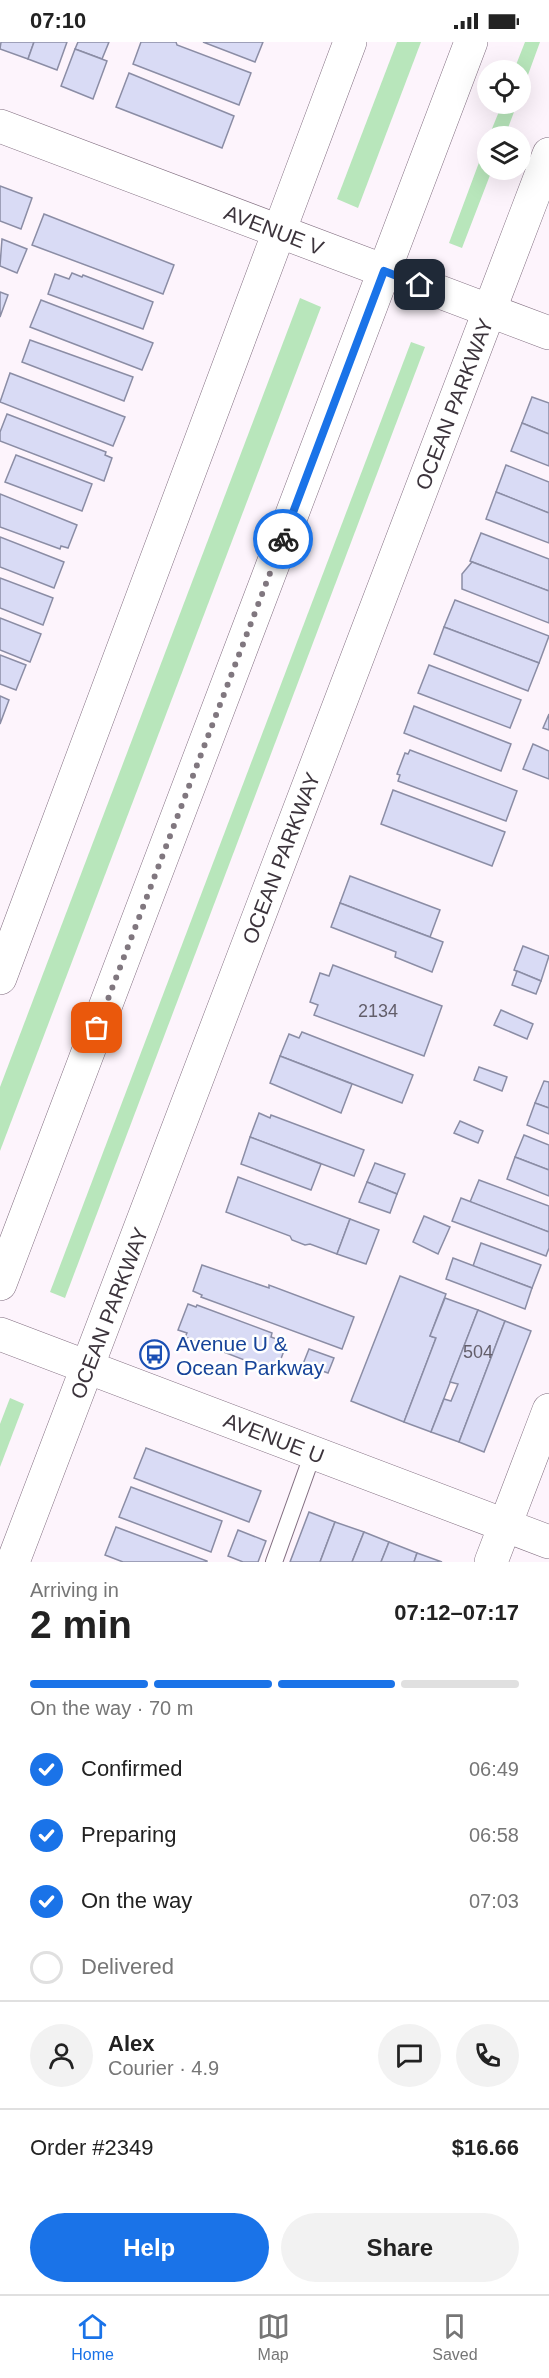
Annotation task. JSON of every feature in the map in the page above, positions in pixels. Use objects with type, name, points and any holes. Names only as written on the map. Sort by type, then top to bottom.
[{"type":"street","points":[[0,978],[350,42]]},
{"type":"street","points":[[0,1284],[471,42]]},
{"type":"street","name":"AVENUE V","points":[[0,126],[549,333]]},
{"type":"street","name":"OCEAN PARKWAY","points":[[13,1562],[549,154]]},
{"type":"street","name":"AVENUE U","points":[[0,1334],[549,1542]]},
{"type":"street","points":[[491,1562],[549,1410]]},
{"type":"lane","points":[[274,1562],[314,1453]]},
{"type":"green space","points":[[397,42],[421,42],[358,208],[337,199]]},
{"type":"green space","points":[[525,42],[540,42],[531,67],[531,60],[518,60]]},
{"type":"green space","points":[[498,114],[513,114],[509,126],[493,126]]},
{"type":"green space","points":[[477,168],[477,180],[488,180],[462,248],[449,243]]},
{"type":"green space","points":[[300,298],[321,307],[0,1151],[0,1087]]},
{"type":"green space","points":[[411,342],[425,347],[65,1298],[50,1292]]},
{"type":"green space","points":[[10,1398],[24,1404],[0,1467],[0,1424]]},
{"type":"building","points":[[1,42],[34,42],[28,59],[0,49]]},
{"type":"building","points":[[34,42],[67,42],[57,70],[28,59]]},
{"type":"building","points":[[78,42],[109,42],[102,59],[75,49]]},
{"type":"building","points":[[141,42],[176,42],[177,45],[251,73],[239,105],[133,64]]},
{"type":"building","points":[[203,42],[263,42],[255,62]]},
{"type":"building","points":[[75,49],[107,61],[93,99],[61,86]]},
{"type":"building","points":[[129,73],[234,116],[222,148],[116,107]]},
{"type":"building","points":[[0,186],[32,198],[21,229],[0,221]]},
{"type":"building","points":[[44,214],[174,265],[163,294],[32,245]]},
{"type":"building","points":[[2,239],[27,249],[17,273],[0,266]]},
{"type":"building","points":[[72,273],[82,277],[83,275],[153,302],[143,329],[48,294],[55,274],[69,279]]},
{"type":"building","points":[[0,292],[8,295],[0,317]]},
{"type":"building","points":[[41,300],[153,343],[142,370],[30,327]]},
{"type":"building","points":[[30,340],[133,377],[124,401],[22,362]]},
{"type":"building","points":[[10,373],[125,417],[113,446],[0,402]]},
{"type":"building","points":[[532,397],[549,403],[549,434],[522,423]]},
{"type":"building","points":[[7,414],[106,452],[105,455],[112,458],[104,481],[0,441],[0,432]]},
{"type":"building","points":[[522,423],[549,434],[549,466],[511,451]]},
{"type":"building","points":[[16,455],[92,484],[82,511],[5,482]]},
{"type":"building","points":[[506,465],[549,482],[549,513],[496,492]]},
{"type":"building","points":[[496,492],[549,513],[549,543],[486,519]]},
{"type":"building","points":[[0,494],[77,525],[68,548],[61,546],[60,549],[0,527]]},
{"type":"building","points":[[481,533],[549,559],[549,591],[470,561]]},
{"type":"building","points":[[0,537],[64,562],[54,588],[0,567]]},
{"type":"building","points":[[472,562],[549,591],[549,623],[462,589],[462,574]]},
{"type":"building","points":[[0,578],[53,598],[43,625],[0,608]]},
{"type":"building","points":[[455,600],[549,636],[539,663],[444,627]]},
{"type":"building","points":[[0,618],[41,634],[30,662],[0,650]]},
{"type":"building","points":[[444,627],[539,663],[528,691],[434,654]]},
{"type":"building","points":[[0,655],[26,665],[16,690],[0,684]]},
{"type":"building","points":[[429,665],[521,700],[510,728],[418,693]]},
{"type":"building","points":[[0,696],[9,700],[0,724]]},
{"type":"building","points":[[414,706],[511,744],[501,771],[404,733]]},
{"type":"building","points":[[549,714],[549,730],[543,728]]},
{"type":"building","points":[[533,744],[549,751],[549,779],[523,769]]},
{"type":"building","points":[[410,750],[517,791],[506,821],[398,781],[400,775],[397,774],[405,753],[408,754]]},
{"type":"building","points":[[393,790],[505,832],[492,866],[381,824]]},
{"type":"building","points":[[350,876],[440,910],[430,937],[340,903]]},
{"type":"building","points":[[340,903],[443,942],[432,972],[395,957],[396,952],[331,927]]},
{"type":"building","points":[[523,946],[549,956],[541,981],[514,970]]},
{"type":"building","points":[[333,965],[442,1006],[424,1056],[314,1015],[318,1005],[310,1002],[320,973],[329,976]]},
{"type":"building","points":[[517,971],[541,981],[536,994],[512,985]]},
{"type":"building","points":[[501,1010],[533,1024],[527,1039],[494,1025]]},
{"type":"building","points":[[302,1032],[413,1075],[402,1103],[280,1056],[289,1034],[299,1038]]},
{"type":"building","points":[[280,1056],[352,1084],[341,1113],[270,1083]]},
{"type":"building","points":[[479,1067],[507,1077],[502,1091],[474,1080]]},
{"type":"building","points":[[544,1081],[549,1082],[549,1108],[535,1103]]},
{"type":"building","points":[[535,1103],[549,1108],[549,1134],[527,1125]]},
{"type":"building","points":[[259,1113],[270,1118],[271,1115],[364,1150],[354,1176],[250,1137]]},
{"type":"building","points":[[460,1121],[483,1131],[478,1143],[454,1133]]},
{"type":"building","points":[[524,1135],[549,1145],[549,1170],[515,1157]]},
{"type":"building","points":[[250,1137],[321,1164],[311,1190],[241,1164]]},
{"type":"building","points":[[515,1157],[549,1170],[549,1196],[507,1179]]},
{"type":"building","points":[[375,1163],[405,1174],[397,1194],[367,1182]]},
{"type":"building","points":[[238,1177],[350,1219],[337,1254],[310,1244],[305,1245],[292,1240],[290,1236],[226,1212]]},
{"type":"building","points":[[479,1180],[549,1206],[549,1232],[470,1202]]},
{"type":"building","points":[[367,1182],[397,1194],[390,1213],[359,1202]]},
{"type":"building","points":[[461,1198],[549,1232],[549,1248],[546,1256],[452,1221]]},
{"type":"building","points":[[424,1216],[450,1227],[438,1254],[413,1242]]},
{"type":"building","points":[[350,1219],[379,1230],[366,1264],[337,1254]]},
{"type":"building","points":[[481,1243],[541,1265],[532,1288],[473,1266]]},
{"type":"building","points":[[453,1258],[532,1288],[525,1309],[446,1279]]},
{"type":"building","points":[[202,1265],[269,1288],[269,1285],[354,1317],[342,1349],[201,1297],[202,1295],[193,1291]]},
{"type":"building","points":[[400,1276],[446,1294],[430,1336],[436,1338],[404,1422],[351,1401]]},
{"type":"building","points":[[445,1298],[478,1310],[431,1432],[404,1422],[436,1338],[430,1336]]},
{"type":"building","points":[[188,1304],[196,1307],[197,1305],[272,1333],[271,1337],[287,1343],[277,1369],[261,1363],[260,1366],[185,1337],[187,1333],[178,1330]]},
{"type":"building","points":[[478,1310],[505,1321],[459,1442],[431,1432],[444,1399],[451,1401],[458,1384],[450,1382]]},
{"type":"building","points":[[505,1321],[531,1331],[484,1452],[459,1442]]},
{"type":"building","points":[[309,1349],[334,1358],[328,1373],[303,1364]]},
{"type":"building","points":[[146,1448],[261,1491],[249,1522],[134,1478]]},
{"type":"building","points":[[131,1487],[222,1521],[211,1552],[119,1517]]},
{"type":"building","points":[[309,1512],[335,1522],[320,1562],[290,1562]]},
{"type":"building","points":[[335,1522],[364,1532],[352,1562],[320,1562]]},
{"type":"building","points":[[116,1527],[207,1562],[123,1562],[105,1555]]},
{"type":"building","points":[[238,1530],[266,1541],[258,1562],[243,1562],[228,1556]]},
{"type":"building","points":[[364,1532],[389,1542],[381,1562],[352,1562]]},
{"type":"building","points":[[389,1542],[417,1553],[414,1562],[381,1562]]},
{"type":"building","points":[[417,1553],[442,1562],[414,1562]]},
{"type":"way so far","points":[[97,1028],[283,539]]},
{"type":"place","name":"Avenue U & Ocean Parkway","points":[[155,1355]]},
{"type":"route","points":[[283,539],[384,271],[420,285]]}]
